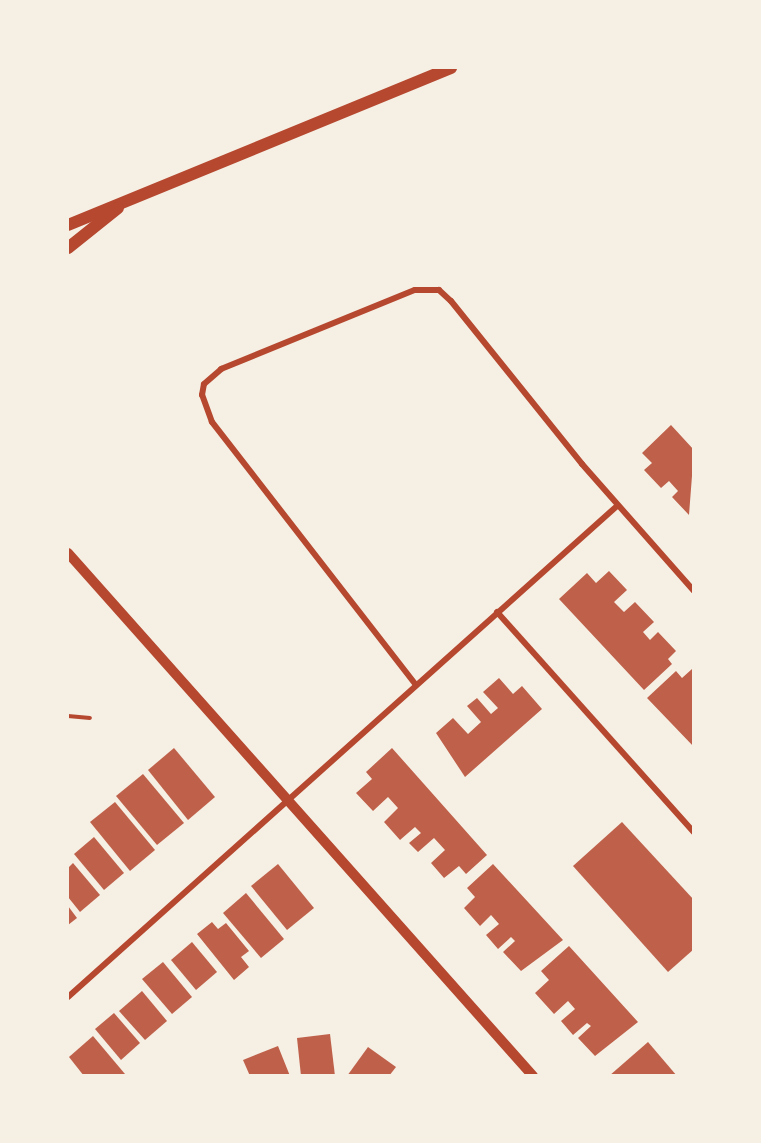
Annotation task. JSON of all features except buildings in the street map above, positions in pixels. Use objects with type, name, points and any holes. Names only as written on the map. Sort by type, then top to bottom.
[{"type":"main road","points":[[68,225],[133,196],[451,68]]},
{"type":"main road","points":[[68,248],[133,196]]},
{"type":"street","points":[[416,685],[212,422],[202,395],[210,376],[415,290],[439,290],[617,506],[693,591]]},
{"type":"street","points":[[68,997],[617,506]]},
{"type":"street","points":[[68,553],[533,1076]]},
{"type":"street","points":[[497,612],[693,832]]},
{"type":"path","points":[[68,716],[90,718]]}]
